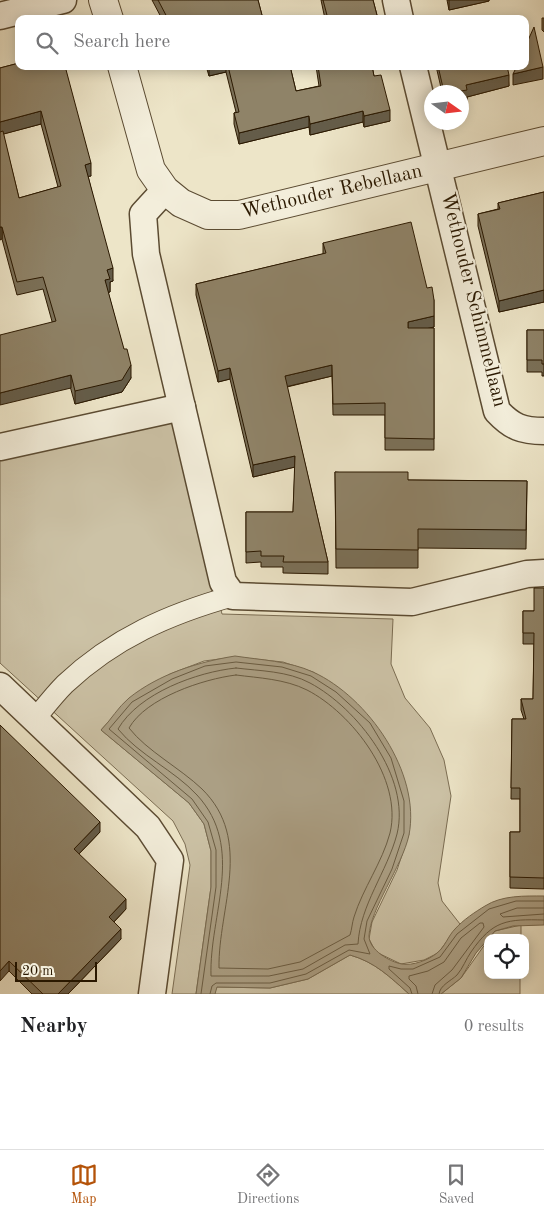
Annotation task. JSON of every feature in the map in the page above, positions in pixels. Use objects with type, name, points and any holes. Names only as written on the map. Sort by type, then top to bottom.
[{"type":"street","points":[[0,16],[63,0]]},
{"type":"street","points":[[103,0],[108,15]]},
{"type":"street","points":[[396,0],[399,15]]},
{"type":"street","name":"Wethouder Rebellaan","points":[[123,70],[151,170],[165,190],[181,204],[208,214],[239,215],[440,168],[544,141]]},
{"type":"street","name":"Wethouder Schimmellaan","points":[[414,70],[440,168],[497,411],[511,425],[533,431],[544,431]]},
{"type":"street","points":[[165,190],[143,214],[146,254],[223,582],[234,596]]},
{"type":"street","points":[[0,447],[182,407]]},
{"type":"street","points":[[34,720],[63,686],[96,657],[123,638],[173,616],[234,596],[412,602],[527,574],[544,573]]},
{"type":"street","points":[[0,686],[148,827],[170,860],[152,994]]},
{"type":"shaded area","points":[[172,417],[222,614],[393,619],[391,664],[405,698],[430,728],[444,760],[451,796],[438,883],[442,901],[460,924],[438,953],[424,960],[401,964],[376,952],[369,939],[372,922],[397,870],[409,834],[339,688],[313,672],[283,662],[235,657],[204,661],[170,674],[129,699],[101,730],[189,803],[204,824],[211,851],[211,887],[196,994],[172,994],[190,865],[185,844],[173,821],[0,663],[0,458]]},
{"type":"shaded area","points":[[521,925],[521,934],[492,934],[495,931]]},
{"type":"shaded area","points":[[484,946],[484,979],[520,979],[520,994],[441,994],[461,978]]},
{"type":"shaded area","points":[[350,955],[375,966],[409,994],[215,994],[216,987],[270,988],[308,979]]},
{"type":"water","points":[[235,656],[275,661],[304,668],[333,684],[353,699],[371,718],[386,740],[398,763],[407,787],[411,811],[409,835],[405,847],[375,913],[369,936],[372,946],[386,958],[402,964],[411,964],[434,956],[440,951],[453,932],[469,916],[492,902],[506,898],[544,896],[544,925],[513,926],[495,931],[492,934],[484,934],[484,944],[461,978],[441,994],[409,994],[375,966],[350,955],[308,979],[270,988],[217,987],[215,994],[196,994],[211,887],[211,851],[204,824],[189,803],[101,730],[129,698],[153,682],[179,670]]},
{"type":"building","points":[[158,0],[258,0],[262,15],[166,15]]},
{"type":"building","points":[[323,0],[373,0],[377,15],[327,15]]},
{"type":"building","points":[[534,27],[543,67],[513,74],[515,70],[529,70],[529,38]]},
{"type":"building","points":[[15,64],[15,70],[66,70],[91,163],[85,165],[113,268],[107,270],[110,279],[105,280],[124,349],[127,349],[131,365],[122,380],[75,391],[71,375],[0,393],[0,335],[56,321],[43,277],[17,282],[2,227],[0,227],[0,132],[3,131],[19,198],[61,186],[41,111],[0,122],[0,68]]},
{"type":"building","points":[[229,70],[291,70],[296,91],[321,86],[319,70],[373,70],[374,76],[381,75],[390,110],[364,116],[363,111],[310,124],[309,116],[239,133],[234,113],[239,112]]},
{"type":"building","points":[[439,70],[508,70],[509,75],[466,85],[442,85]]},
{"type":"building","points":[[544,192],[544,290],[499,301],[478,214],[500,209],[498,203]]},
{"type":"building","points":[[411,222],[427,288],[432,287],[434,300],[434,316],[408,322],[408,328],[434,328],[434,439],[385,438],[385,403],[333,404],[332,365],[285,376],[328,562],[283,562],[284,556],[261,556],[261,551],[246,552],[246,512],[293,512],[295,456],[253,465],[230,368],[218,371],[196,284],[326,253],[323,243]]},
{"type":"building","points":[[527,330],[544,330],[544,364],[542,364],[542,360],[527,360]]},
{"type":"building","points":[[335,472],[408,472],[408,480],[527,481],[526,530],[418,529],[418,550],[336,549]]},
{"type":"building","points":[[534,588],[544,588],[544,878],[510,877],[510,832],[520,832],[520,788],[511,788],[512,719],[526,719],[521,699],[533,699],[534,633],[523,633],[523,611],[534,611]]},
{"type":"building","points":[[0,725],[100,822],[74,849],[126,899],[109,917],[121,929],[58,994],[43,994],[9,961],[0,971]]}]
